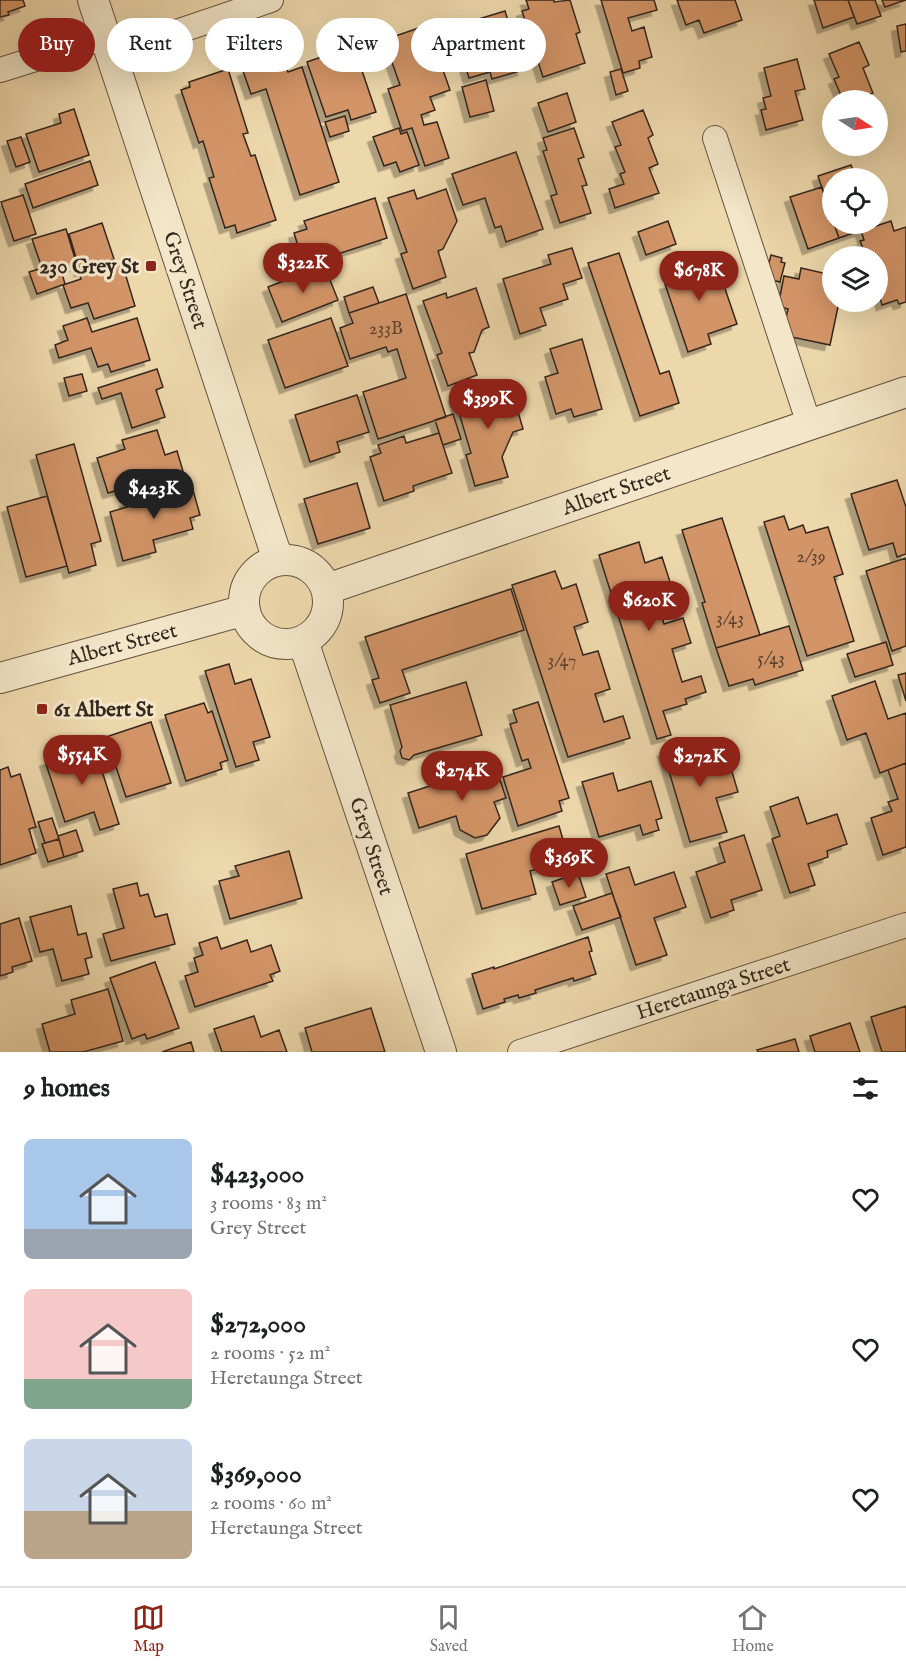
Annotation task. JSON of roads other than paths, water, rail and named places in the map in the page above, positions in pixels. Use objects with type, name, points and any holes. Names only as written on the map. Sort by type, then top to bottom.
[{"type":"street","name":"Grey Street","points":[[93,0],[107,43]]},
{"type":"street","points":[[193,22],[271,0]]},
{"type":"street","points":[[0,70],[107,46]]},
{"type":"street","name":"Grey Street","points":[[117,72],[274,548],[280,560]]},
{"type":"street","points":[[715,138],[809,424]]},
{"type":"street","name":"Albert Street","points":[[327,589],[906,393]]},
{"type":"street","points":[[290,559],[307,565],[321,578],[327,589],[328,607],[321,628],[303,641],[281,645],[270,642],[252,628],[246,618],[244,593],[249,581],[257,571],[280,560],[290,559]]},
{"type":"street","name":"Albert Street","points":[[0,678],[245,610]]},
{"type":"street","name":"Grey Street","points":[[303,641],[441,1052]]},
{"type":"street","name":"Heretaunga Street","points":[[520,1052],[906,925]]},
{"type":"place","name":"230 Grey St","points":[[151,266]]},
{"type":"place","name":"61 Albert St","points":[[42,709]]}]
